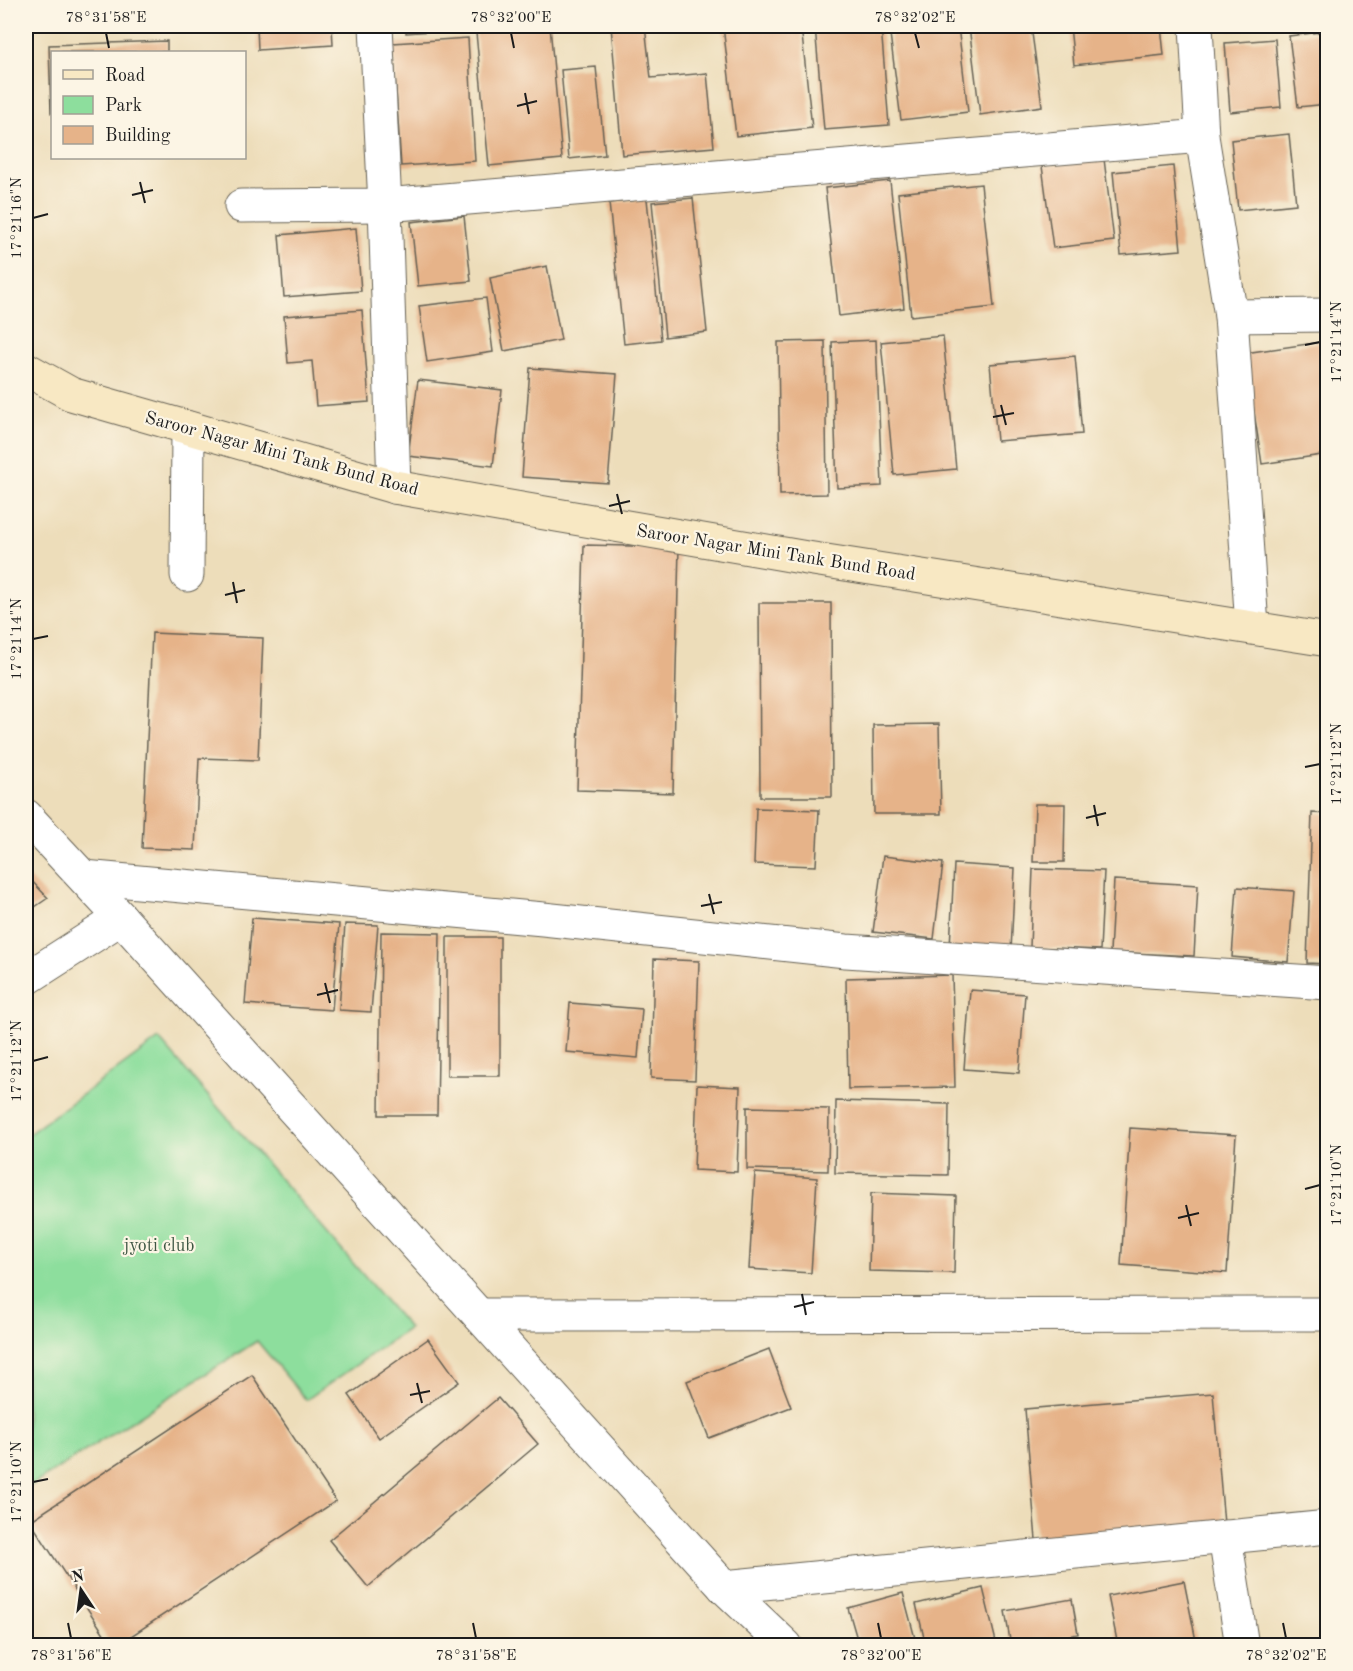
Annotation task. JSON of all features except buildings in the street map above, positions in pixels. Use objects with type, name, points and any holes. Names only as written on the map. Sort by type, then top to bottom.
[{"type":"main road","name":"Saroor Nagar Mini Tank Bund Road","points":[[26,369],[71,394],[394,487],[807,558],[1328,640]]},
{"type":"street","points":[[376,26],[385,205],[394,487]]},
{"type":"street","points":[[1196,26],[1202,136],[1231,316],[1252,627]]},
{"type":"street","points":[[241,206],[385,205],[1202,136]]},
{"type":"street","points":[[1231,316],[1328,315]]},
{"type":"street","points":[[187,575],[188,428]]},
{"type":"street","points":[[26,816],[84,877],[724,1587],[786,1646]]},
{"type":"street","points":[[84,877],[531,918],[846,951],[1328,983]]},
{"type":"street","points":[[26,979],[121,918]]},
{"type":"street","points":[[479,1315],[1328,1314]]},
{"type":"street","points":[[724,1587],[1328,1527]]},
{"type":"street","points":[[1225,1537],[1242,1646]]},
{"type":"green space","name":"jyoti club","points":[[159,1039],[409,1328],[306,1400],[257,1341],[26,1489],[26,1136]]}]
